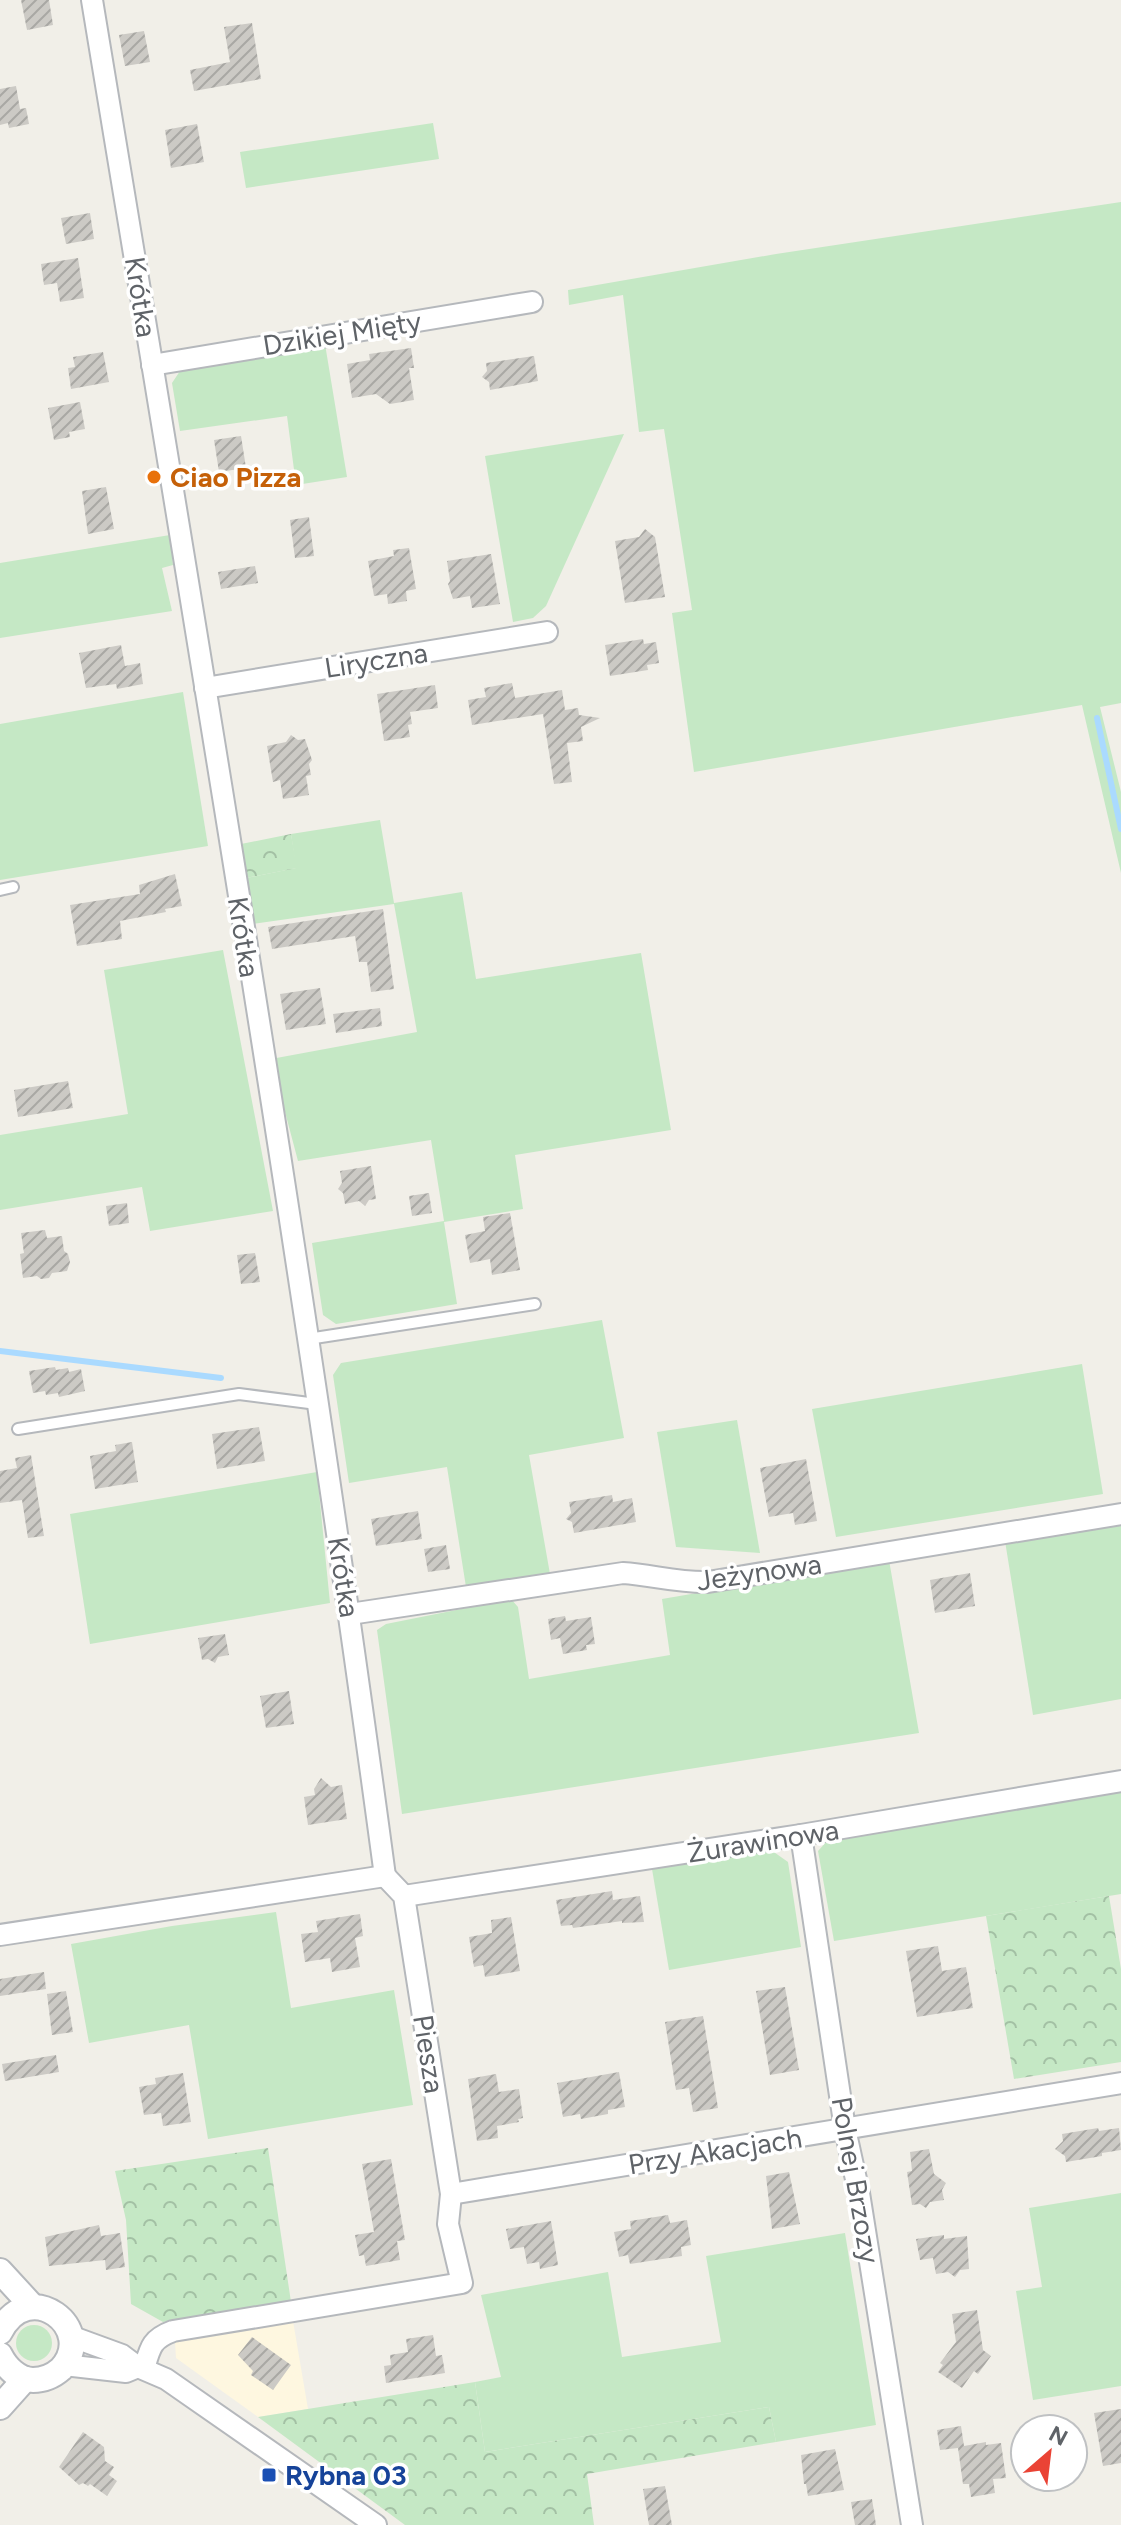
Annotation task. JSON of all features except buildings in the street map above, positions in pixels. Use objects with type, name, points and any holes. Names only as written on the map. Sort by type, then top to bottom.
[{"type":"street","name":"Krótka","points":[[92,0],[205,688],[350,1614],[385,1876]]},
{"type":"street","name":"Dzikiej Mięty","points":[[152,365],[532,302]]},
{"type":"street","name":"Liryczna","points":[[205,688],[547,632]]},
{"type":"street","name":"Jeżynowa","points":[[350,1614],[623,1573],[684,1583],[708,1582],[1121,1514]]},
{"type":"street","name":"Żurawinowa","points":[[404,1896],[801,1835],[1121,1781]]},
{"type":"street","name":"Polnej Brzozy","points":[[801,1835],[845,2129],[859,2193],[912,2525]]},
{"type":"street","points":[[0,1935],[385,1876],[404,1896]]},
{"type":"street","name":"Piesza","points":[[141,2368],[152,2344],[160,2336],[173,2331],[462,2283],[448,2224],[451,2194],[404,1896]]},
{"type":"street","name":"Przy Akacjach","points":[[451,2194],[1121,2083]]},
{"type":"street","points":[[0,2271],[33,2307]]},
{"type":"street","points":[[1,2364],[25,2379],[46,2378],[64,2365],[69,2355],[70,2336],[61,2318],[43,2308],[33,2307],[12,2314],[2,2322]]},
{"type":"street","points":[[70,2336],[122,2355],[185,2391],[376,2525]]},
{"type":"street","points":[[64,2365],[126,2372],[141,2368]]},
{"type":"street","points":[[0,2407],[25,2379]]},
{"type":"lane","points":[[0,890],[13,887]]},
{"type":"lane","points":[[307,1339],[535,1304]]},
{"type":"lane","points":[[18,1429],[239,1394],[317,1404]]},
{"type":"shaded area","points":[[293,2321],[308,2409],[258,2417],[176,2358],[175,2342]]},
{"type":"green space","points":[[433,123],[439,159],[246,188],[240,152]]},
{"type":"green space","points":[[1121,202],[1121,703],[1100,707],[1121,792],[1121,873],[1082,705],[694,772],[672,613],[692,610],[664,429],[639,432],[623,295],[569,305],[568,290],[776,254]]},
{"type":"green space","points":[[325,344],[347,477],[296,485],[287,416],[180,431],[172,383],[182,368]]},
{"type":"green space","points":[[624,434],[546,606],[533,618],[513,622],[485,456]]},
{"type":"green space","points":[[170,535],[173,565],[162,568],[172,611],[0,638],[0,563]]},
{"type":"green space","points":[[183,692],[208,846],[0,880],[0,724]]},
{"type":"green space","points":[[380,820],[394,903],[462,892],[476,979],[641,953],[671,1130],[515,1155],[523,1209],[444,1222],[457,1304],[336,1324],[323,1315],[312,1243],[444,1221],[431,1140],[298,1161],[271,1059],[417,1032],[394,904],[253,924],[241,879],[296,868],[291,834]]},
{"type":"green space","points":[[291,834],[297,868],[241,879],[236,845]]},
{"type":"green space","points":[[223,950],[273,1211],[150,1231],[142,1187],[0,1210],[0,1135],[128,1114],[104,970]]},
{"type":"green space","points":[[602,1320],[624,1438],[529,1455],[550,1574],[466,1587],[447,1467],[349,1483],[333,1375],[341,1363]]},
{"type":"green space","points":[[1082,1364],[1103,1494],[836,1537],[812,1409]]},
{"type":"green space","points":[[737,1420],[760,1553],[676,1547],[657,1432]]},
{"type":"green space","points":[[317,1472],[330,1603],[90,1644],[70,1514]]},
{"type":"green space","points":[[1121,1522],[1121,1699],[1033,1715],[1005,1541]]},
{"type":"green space","points":[[889,1560],[919,1733],[402,1814],[377,1630],[386,1624],[511,1599],[518,1607],[529,1679],[670,1655],[662,1599]]},
{"type":"green space","points":[[1121,1791],[1121,1894],[834,1941],[818,1851],[828,1840]]},
{"type":"green space","points":[[771,1850],[788,1862],[801,1947],[669,1970],[652,1869]]},
{"type":"green space","points":[[1109,1896],[1121,1969],[1121,2062],[1014,2079],[986,1916]]},
{"type":"green space","points":[[276,1912],[291,2008],[394,1990],[413,2105],[208,2139],[189,2025],[89,2043],[71,1944]]},
{"type":"green space","points":[[268,2148],[291,2302],[163,2322],[131,2304],[126,2220],[115,2171]]},
{"type":"green space","points":[[1121,2193],[1121,2386],[1033,2400],[1016,2291],[1042,2287],[1029,2208]]},
{"type":"green space","points":[[845,2233],[876,2425],[776,2442],[769,2407],[485,2452],[475,2382],[501,2377],[481,2295],[608,2272],[622,2357],[721,2342],[706,2256]]},
{"type":"green space","points":[[34,2325],[47,2330],[52,2343],[47,2356],[34,2361],[21,2356],[16,2343],[21,2330]]},
{"type":"green space","points":[[475,2382],[485,2452],[769,2407],[776,2442],[587,2474],[594,2525],[405,2525],[258,2417]]},
{"type":"waterway","points":[[1097,718],[1121,829]]},
{"type":"waterway","points":[[0,1351],[221,1378]]},
{"type":"place","name":"Ciao Pizza","points":[[154,477]]},
{"type":"place","name":"Rybna 03","points":[[269,2475]]}]
